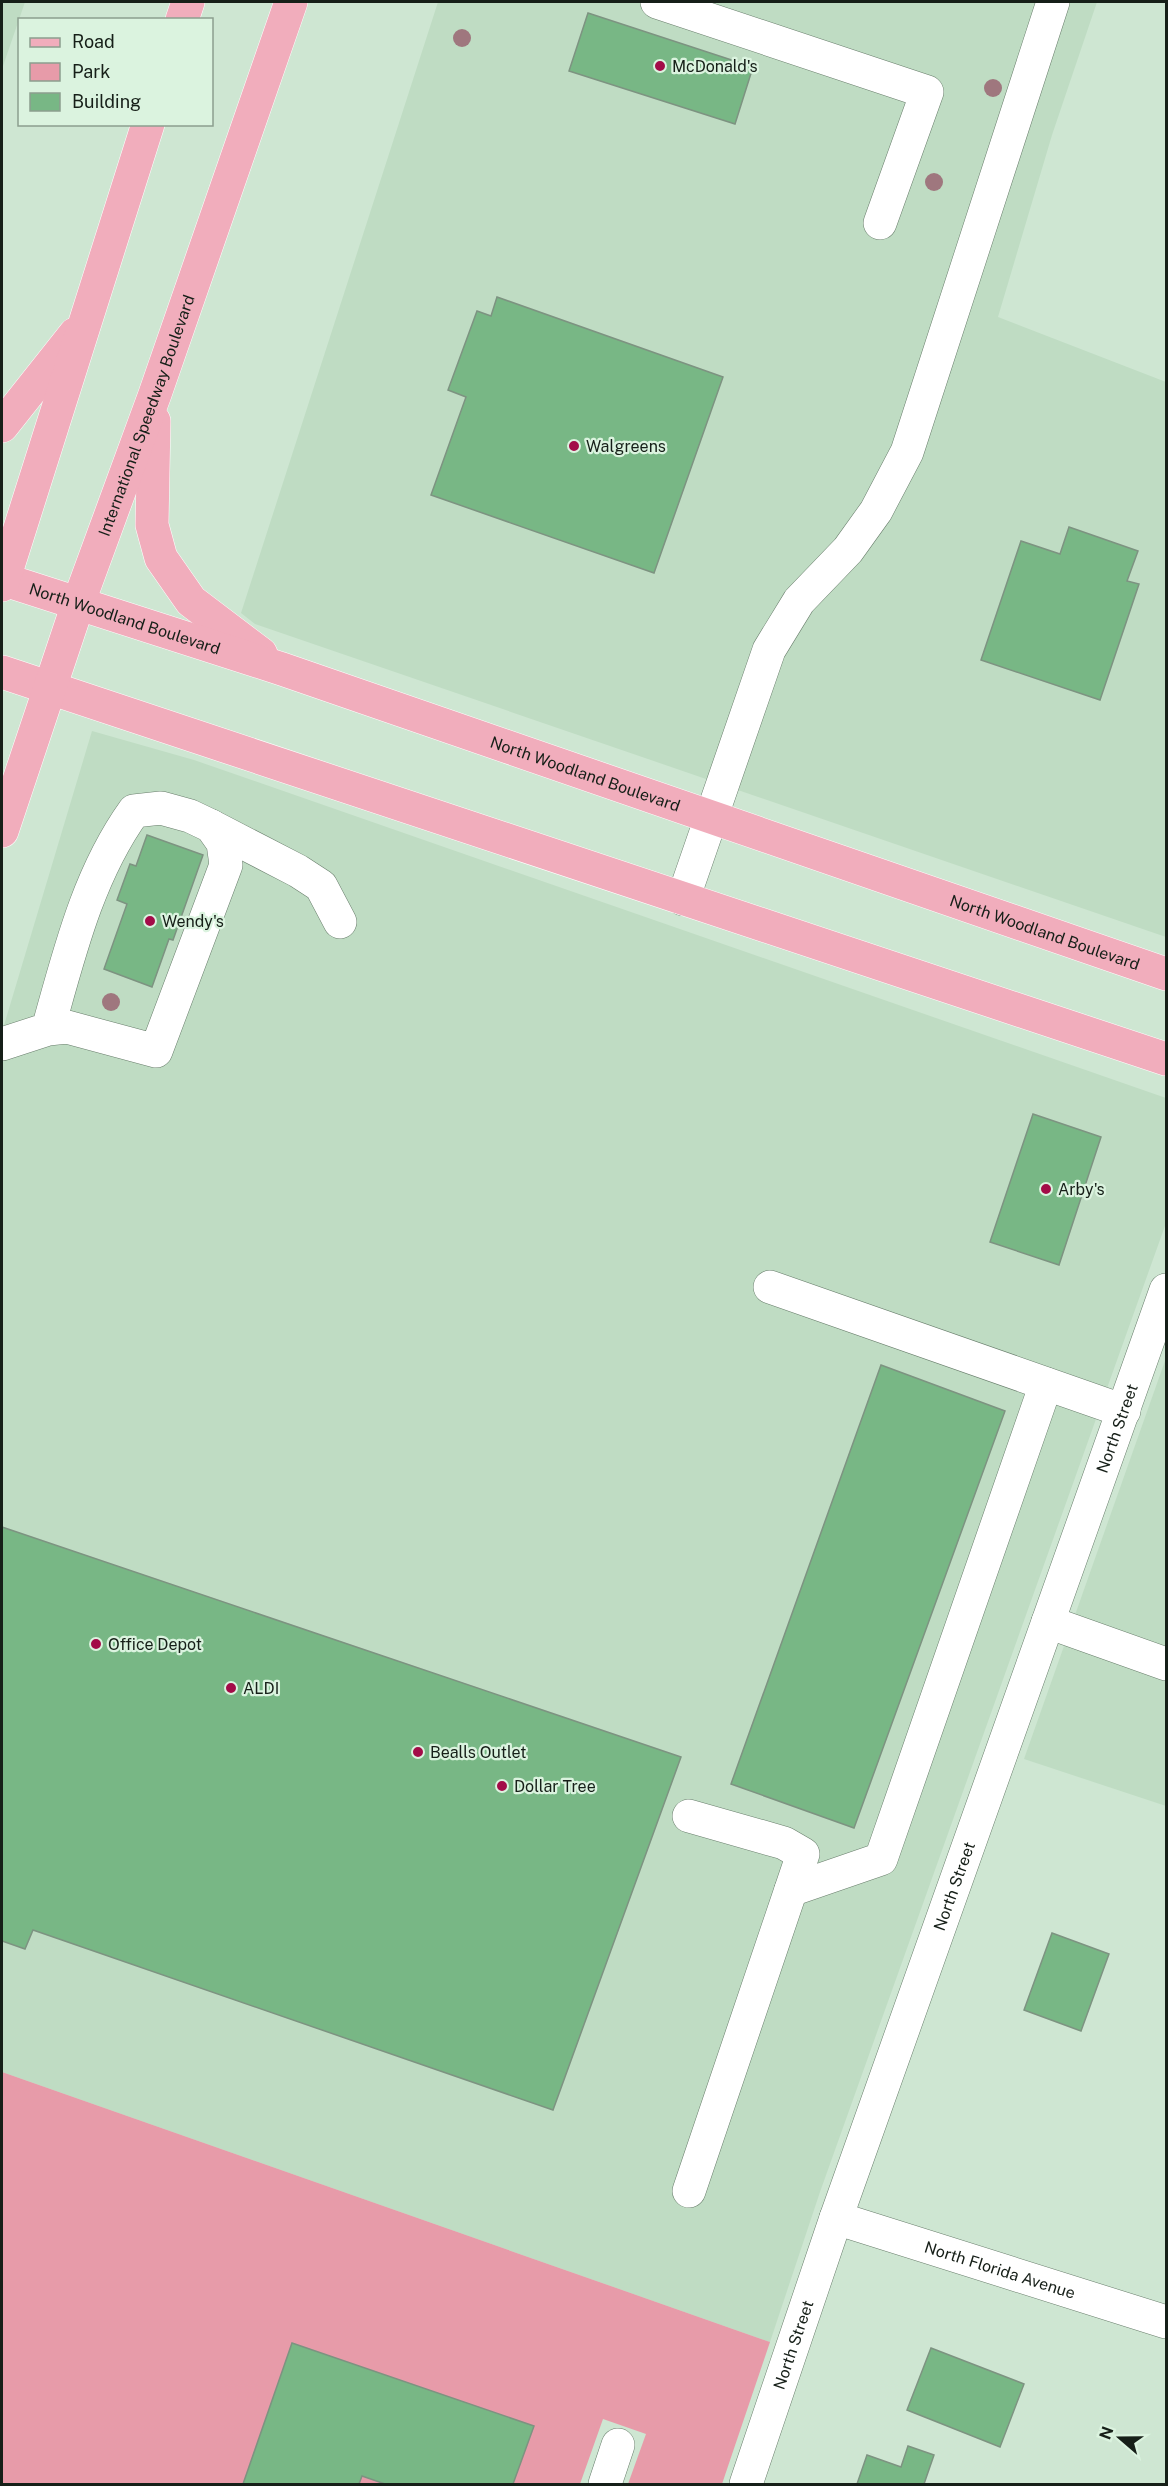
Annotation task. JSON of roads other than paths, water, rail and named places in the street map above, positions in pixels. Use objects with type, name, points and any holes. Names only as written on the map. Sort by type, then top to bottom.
[{"type":"main road","points":[[183,18],[188,2]]},
{"type":"main road","name":"International Speedway Boulevard","points":[[2,831],[78,604],[155,394],[291,2]]},
{"type":"main road","points":[[2,581],[147,126]]},
{"type":"main road","points":[[2,426],[87,318]]},
{"type":"main road","points":[[155,394],[152,525],[161,558],[191,601],[282,669]]},
{"type":"main road","name":"North Woodland Boulevard","points":[[2,581],[282,669],[1167,974]]},
{"type":"main road","points":[[2,672],[1167,1059]]},
{"type":"street","points":[[657,2],[927,92],[880,222]]},
{"type":"street","points":[[683,899],[769,650],[799,601],[848,550],[876,511],[907,452],[1053,2]]},
{"type":"street","points":[[48,1029],[70,950],[106,856],[134,811],[161,808],[190,816],[298,871],[321,886],[340,922]]},
{"type":"street","points":[[2,1044],[48,1029],[67,1027],[156,1051],[226,865],[222,843],[211,826]]},
{"type":"street","points":[[770,1287],[1124,1411]]},
{"type":"street","name":"North Street","points":[[746,2484],[836,2218],[1167,1290]]},
{"type":"street","points":[[791,1890],[881,1859],[1046,1384]]},
{"type":"street","points":[[1048,1622],[1167,1664]]},
{"type":"street","points":[[689,1816],[784,1843],[803,1854],[689,2191]]},
{"type":"street","name":"North Florida Avenue","points":[[836,2218],[1167,2322]]},
{"type":"street","points":[[605,2484],[618,2445]]},
{"type":"place","name":"McDonald's","points":[[660,66]]},
{"type":"place","name":"Walgreens","points":[[574,446]]},
{"type":"place","name":"Wendy's","points":[[150,921]]},
{"type":"place","name":"Arby's","points":[[1046,1189]]},
{"type":"place","name":"Office Depot","points":[[96,1644]]},
{"type":"place","name":"ALDI","points":[[231,1688]]},
{"type":"place","name":"Bealls Outlet","points":[[418,1752]]},
{"type":"place","name":"Dollar Tree","points":[[502,1786]]}]
